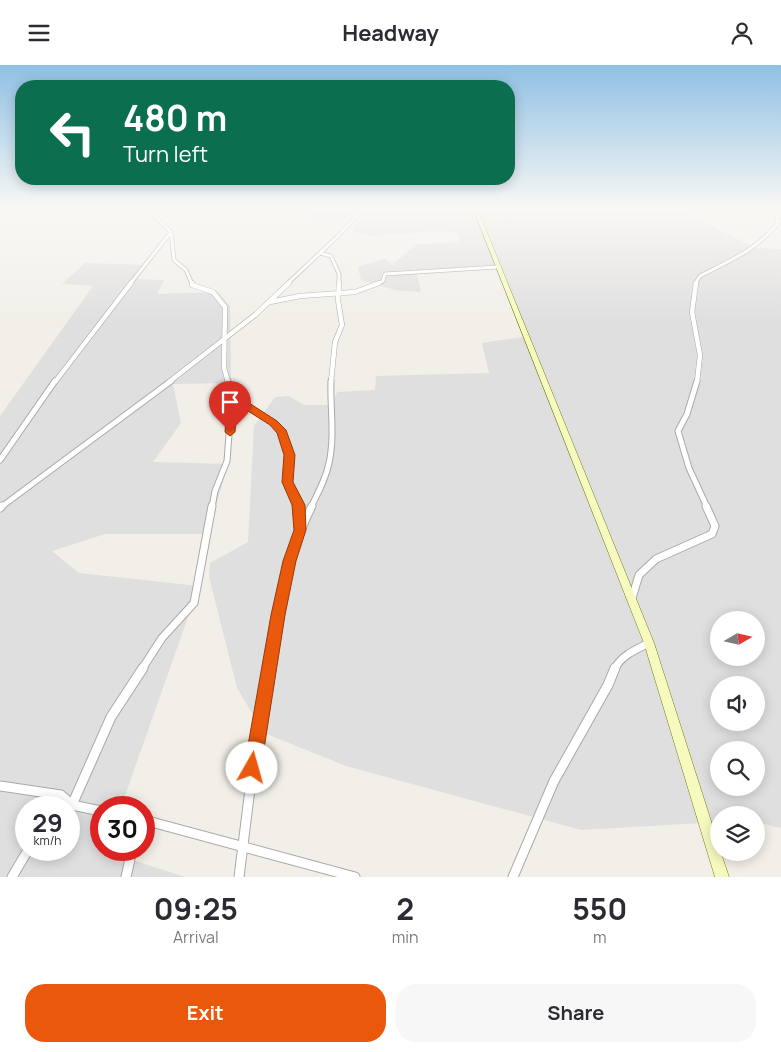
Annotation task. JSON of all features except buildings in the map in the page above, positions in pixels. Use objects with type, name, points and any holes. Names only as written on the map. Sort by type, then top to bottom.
[{"type":"street","points":[[0,460],[30,414],[96,324],[160,246]]},
{"type":"street","points":[[76,796],[111,717],[162,638],[194,603],[215,491],[226,461],[232,395],[224,368],[225,307],[213,292],[192,285],[190,274],[182,265],[174,260],[172,246]]},
{"type":"street","points":[[0,508],[147,400],[268,302],[327,246]]},
{"type":"street","points":[[490,246],[648,643],[722,877]]},
{"type":"street","points":[[630,601],[639,575],[656,559],[712,534],[715,526],[686,460],[678,431],[687,414],[696,384],[700,355],[692,311],[696,284],[700,275],[756,246]]},
{"type":"street","points":[[239,877],[255,749],[273,644],[290,561],[300,530],[321,488],[329,463],[332,427],[330,414],[331,382],[335,341],[342,325],[338,300],[339,274],[331,256],[320,253]]},
{"type":"street","points":[[268,302],[304,296],[338,294],[377,285],[383,281],[385,274],[498,267]]},
{"type":"street","points":[[232,395],[241,403],[274,423],[282,432],[289,455],[287,482],[298,505],[300,530]]},
{"type":"street","points":[[513,877],[554,781],[608,685],[616,664],[634,650],[648,643]]},
{"type":"street","points":[[0,786],[62,795]]},
{"type":"street","points":[[155,823],[355,877]]},
{"type":"street","points":[[12,877],[21,861]]},
{"type":"street","points":[[126,877],[130,861]]},
{"type":"shaded area","points":[[415,246],[751,246],[755,248],[781,249],[781,828],[765,824],[765,806],[710,806],[710,823],[581,830],[346,766],[264,733],[237,688],[209,577],[210,563],[248,542],[254,426],[275,397],[289,396],[304,405],[332,405],[337,392],[375,390],[376,376],[489,373],[482,343],[529,336],[500,267],[416,270],[421,292],[395,290],[361,280],[358,268],[360,266],[385,259],[392,265]]},
{"type":"shaded area","points":[[85,263],[146,265],[137,279],[164,280],[157,294],[218,292],[230,306],[231,383],[173,384],[181,423],[153,462],[228,464],[208,534],[105,534],[52,551],[79,573],[199,586],[125,796],[90,796],[90,861],[135,861],[185,877],[0,877],[0,416],[93,286],[62,284]]},
{"type":"route","points":[[230,432],[232,395],[241,403],[274,423],[282,432],[289,455],[287,482],[298,505],[300,530],[290,561],[278,615],[252,768]]}]
